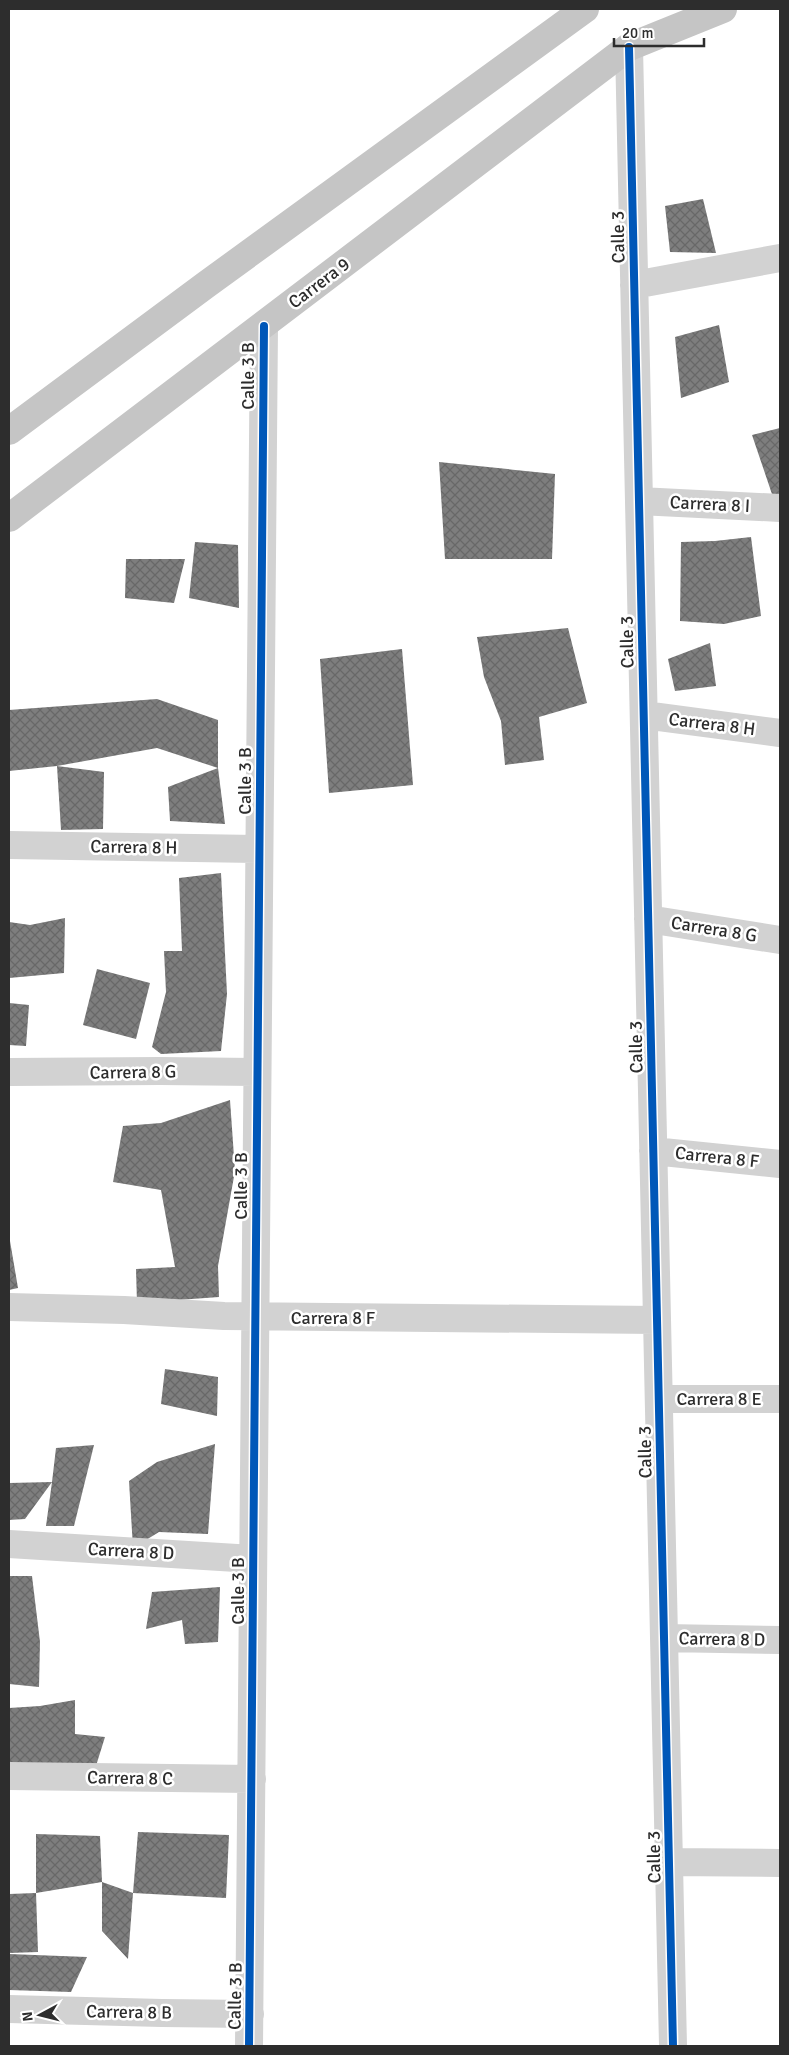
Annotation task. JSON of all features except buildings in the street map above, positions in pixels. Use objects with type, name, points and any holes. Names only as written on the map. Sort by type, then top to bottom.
[{"type":"main road","points":[[9,431],[215,278],[585,9]]},
{"type":"main road","name":"Carrera 9","points":[[9,518],[629,47],[723,9]]},
{"type":"street","name":"Calle 3","points":[[629,47],[673,2046]]},
{"type":"street","points":[[634,285],[780,258]]},
{"type":"street","name":"Calle 3 B","points":[[249,2046],[264,326]]},
{"type":"street","name":"Carrera 8 I","points":[[639,501],[780,508]]},
{"type":"street","name":"Carrera 8 H","points":[[644,715],[780,733]]},
{"type":"street","name":"Carrera 8 H","points":[[9,845],[259,849]]},
{"type":"street","name":"Carrera 8 G","points":[[648,919],[780,940]]},
{"type":"street","name":"Carrera 8 G","points":[[9,1072],[257,1072]]},
{"type":"street","name":"Carrera 8 F","points":[[653,1151],[780,1164]]},
{"type":"street","name":"Carrera 8 F","points":[[9,1307],[124,1310],[255,1317],[657,1320]]},
{"type":"street","name":"Carrera 8 E","points":[[659,1399],[780,1399]]},
{"type":"street","name":"Carrera 8 D","points":[[9,1544],[253,1559]]},
{"type":"street","name":"Carrera 8 D","points":[[664,1638],[780,1640]]},
{"type":"street","name":"Carrera 8 C","points":[[9,1776],[252,1779]]},
{"type":"street","points":[[669,1862],[780,1863]]},
{"type":"street","name":"Carrera 8 B","points":[[9,2009],[250,2014]]},
{"type":"cycle path","points":[[629,47],[673,2046]]},
{"type":"cycle path","points":[[249,2046],[264,326]]}]
